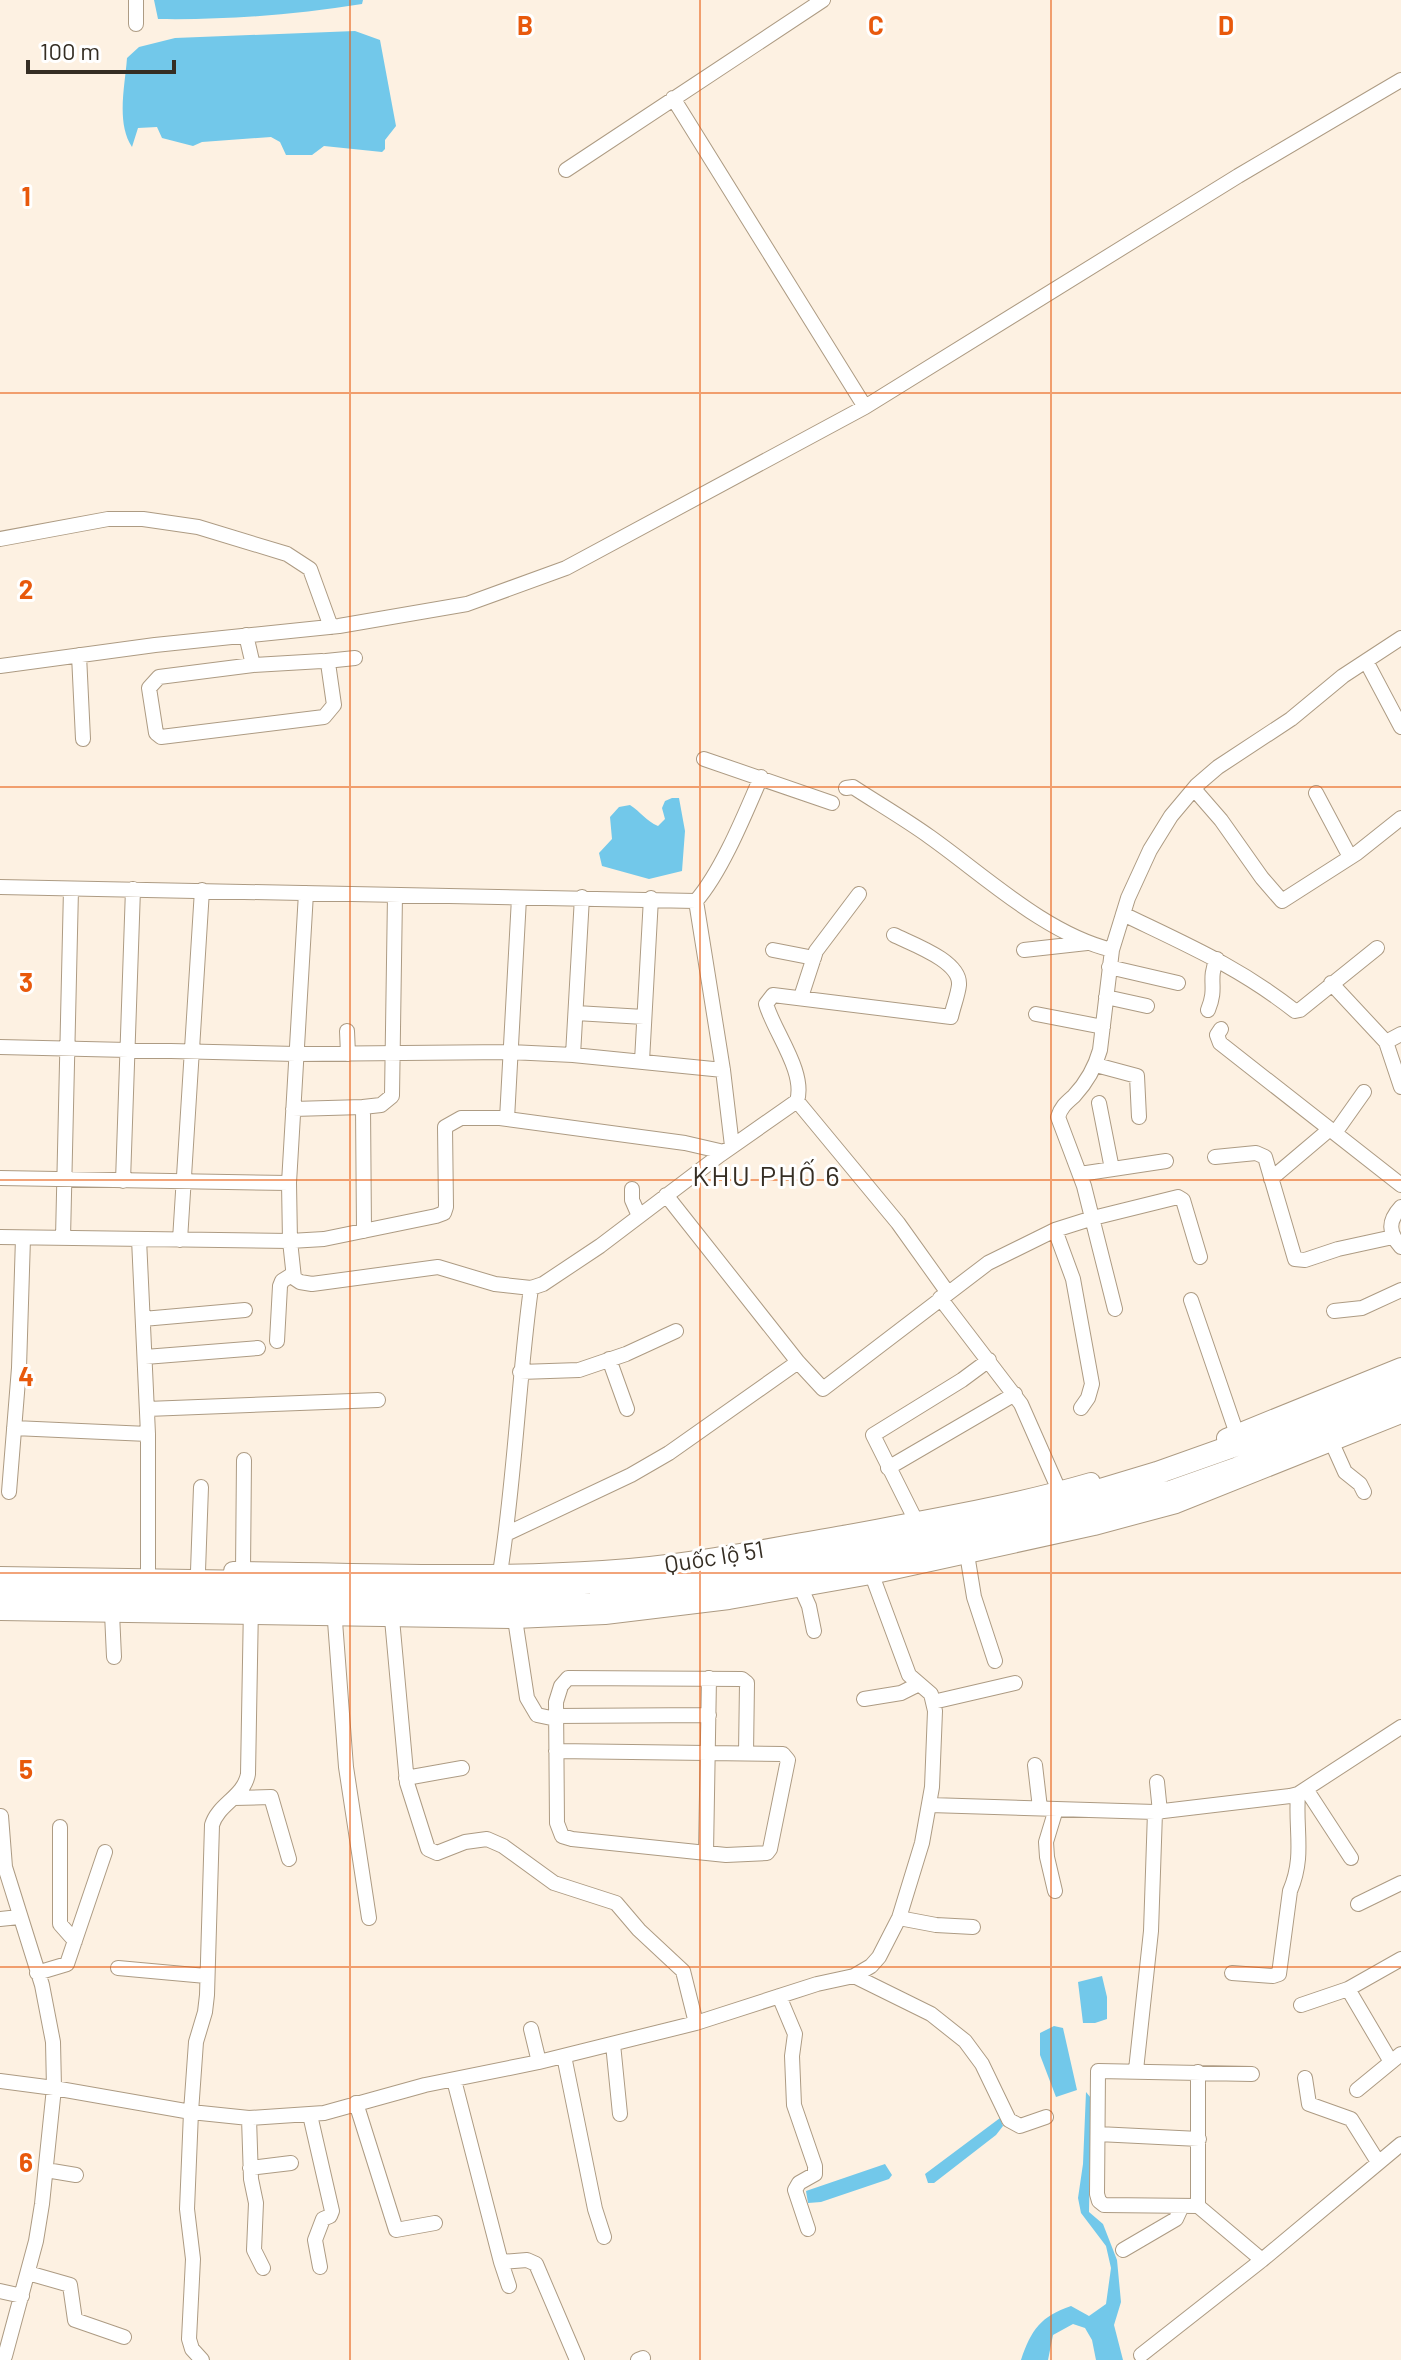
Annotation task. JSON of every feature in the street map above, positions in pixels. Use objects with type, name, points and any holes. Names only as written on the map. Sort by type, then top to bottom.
[{"type":"highway","name":"Quốc lộ 51","points":[[0,1578],[148,1574],[501,1601],[591,1604],[683,1595],[867,1552],[1062,1496],[1157,1473],[1238,1439],[1305,1421],[1401,1380]]},
{"type":"highway","name":"Quốc lộ 51","points":[[867,1552],[1004,1540],[1170,1492],[1238,1468],[1401,1401]]},
{"type":"highway","name":"Quốc lộ 51","points":[[0,1596],[391,1610],[501,1601]]},
{"type":"main road","name":"Quốc lộ 51","points":[[1238,1439],[1401,1367]]},
{"type":"main road","name":"Quốc lộ 51","points":[[501,1601],[600,1571],[867,1552],[967,1554],[1004,1540],[1094,1526],[1176,1504],[1401,1414]]},
{"type":"main road","name":"Quốc lộ 51","points":[[0,1567],[148,1574],[243,1571],[501,1601],[643,1611],[801,1588],[916,1521],[1062,1496]]},
{"type":"main road","name":"Quốc lộ 51","points":[[0,1611],[112,1613],[251,1607]]},
{"type":"street","points":[[136,0],[136,24]]},
{"type":"street","points":[[566,170],[823,0]]},
{"type":"street","points":[[0,666],[331,627],[467,604],[566,568],[865,407],[1238,176],[1401,80]]},
{"type":"street","points":[[673,98],[865,407]]},
{"type":"street","points":[[0,539],[108,519],[143,519],[198,527],[287,554],[310,569],[331,627]]},
{"type":"street","points":[[246,635],[253,665]]},
{"type":"street","points":[[1115,1309],[1080,1174],[1058,1117],[1061,1108],[1096,1065],[1112,950],[1123,914],[1150,850],[1171,816],[1218,767],[1291,719],[1343,676],[1401,638]]},
{"type":"street","points":[[79,655],[83,739]]},
{"type":"street","points":[[326,661],[334,705],[328,714],[319,719],[161,737],[156,733],[149,688],[159,677],[253,665],[355,658]]},
{"type":"street","points":[[1366,661],[1401,727]]},
{"type":"street","points":[[704,759],[832,803]]},
{"type":"street","points":[[728,1149],[723,1070],[696,901],[739,827],[761,777]]},
{"type":"street","points":[[846,788],[853,787],[1023,904],[1087,943],[1112,950]]},
{"type":"street","points":[[1194,789],[1282,901],[1350,857],[1401,818]]},
{"type":"street","points":[[1316,793],[1350,857]]},
{"type":"street","points":[[0,887],[696,901]]},
{"type":"street","points":[[63,1238],[71,889]]},
{"type":"street","points":[[123,1181],[133,889]]},
{"type":"street","points":[[180,1240],[202,890]]},
{"type":"street","points":[[306,893],[289,1183],[293,1274],[300,1282],[312,1284],[438,1267],[495,1284],[531,1288],[547,1282],[797,1101],[800,1090],[796,1074],[766,1004],[773,995],[951,1017],[960,982],[956,970],[894,935]]},
{"type":"street","points":[[801,997],[814,958],[840,915],[859,894]]},
{"type":"street","points":[[293,1109],[381,1105],[392,1096],[395,895]]},
{"type":"street","points":[[573,1055],[582,897]]},
{"type":"street","points":[[507,1119],[519,898]]},
{"type":"street","points":[[642,1061],[651,898]]},
{"type":"street","points":[[1123,914],[1260,983],[1295,1011],[1377,948]]},
{"type":"street","points":[[1024,950],[1087,943]]},
{"type":"street","points":[[773,950],[814,958]]},
{"type":"street","points":[[1208,1010],[1215,994],[1210,976],[1217,959]]},
{"type":"street","points":[[1109,967],[1178,983]]},
{"type":"street","points":[[1331,983],[1386,1042],[1401,1087]]},
{"type":"street","points":[[1106,997],[1147,1006]]},
{"type":"street","points":[[576,1013],[644,1017]]},
{"type":"street","points":[[1036,1014],[1103,1027]]},
{"type":"street","points":[[1221,1029],[1217,1035],[1220,1043],[1401,1185]]},
{"type":"street","points":[[347,1031],[348,1054]]},
{"type":"street","points":[[1386,1042],[1401,1034]]},
{"type":"street","points":[[0,1047],[296,1054],[510,1052],[723,1070]]},
{"type":"street","points":[[1096,1065],[1137,1076],[1139,1117]]},
{"type":"street","points":[[1271,1179],[1333,1131],[1364,1092]]},
{"type":"street","points":[[797,1101],[898,1223],[944,1295],[1015,1394],[1062,1496]]},
{"type":"street","points":[[1099,1103],[1112,1169]]},
{"type":"street","points":[[363,1107],[364,1231]]},
{"type":"street","points":[[0,1237],[290,1241],[324,1239],[444,1213],[447,1195],[445,1127],[461,1118],[507,1119],[728,1149]]},
{"type":"street","points":[[1215,1157],[1260,1153],[1265,1157],[1295,1259],[1305,1260],[1338,1249],[1397,1242],[1390,1227],[1392,1216],[1401,1207]]},
{"type":"street","points":[[1080,1174],[1166,1161]]},
{"type":"street","points":[[0,1178],[289,1183]]},
{"type":"street","points":[[632,1189],[632,1200],[639,1216]]},
{"type":"street","points":[[666,1195],[820,1389],[825,1389],[988,1263],[1055,1230],[1182,1198],[1200,1257]]},
{"type":"street","points":[[1055,1230],[1073,1279],[1092,1384],[1081,1408]]},
{"type":"street","points":[[9,1492],[23,1238]]},
{"type":"street","points":[[139,1239],[148,1434],[148,1574]]},
{"type":"street","points":[[277,1341],[280,1286],[293,1274]]},
{"type":"street","points":[[531,1288],[520,1372],[501,1601],[527,1698],[537,1715],[556,1718],[709,1715]]},
{"type":"street","points":[[1334,1311],[1362,1308],[1401,1290]]},
{"type":"street","points":[[1191,1300],[1238,1439]]},
{"type":"street","points":[[143,1319],[245,1310]]},
{"type":"street","points":[[520,1372],[571,1372],[676,1331]]},
{"type":"street","points":[[145,1357],[258,1348]]},
{"type":"street","points":[[609,1359],[627,1409]]},
{"type":"street","points":[[916,1521],[873,1435],[989,1360]]},
{"type":"street","points":[[506,1534],[631,1475],[669,1453],[798,1362]]},
{"type":"street","points":[[888,1468],[1015,1394]]},
{"type":"street","points":[[147,1409],[378,1400]]},
{"type":"street","points":[[14,1428],[148,1434]]},
{"type":"street","points":[[1332,1443],[1345,1472],[1360,1484],[1364,1492]]},
{"type":"street","points":[[0,1465],[12,1455]]},
{"type":"street","points":[[243,1571],[244,1460]]},
{"type":"street","points":[[198,1571],[201,1487]]},
{"type":"street","points":[[0,2081],[191,2112],[249,2118],[310,2115],[696,2023],[854,1976],[871,1966],[899,1918],[922,1843],[930,1805],[933,1702],[931,1694],[909,1675],[867,1552]]},
{"type":"street","points":[[967,1554],[974,1597],[995,1661]]},
{"type":"street","points":[[801,1588],[809,1606],[814,1631]]},
{"type":"street","points":[[202,2360],[192,2349],[189,2339],[193,2259],[187,2209],[191,2112],[196,2042],[207,1995],[212,1825],[214,1818],[247,1783],[251,1607]]},
{"type":"street","points":[[334,1609],[346,1767],[369,1918]]},
{"type":"street","points":[[391,1610],[406,1778],[428,1849],[437,1853],[477,1839],[487,1839],[503,1846],[554,1883],[616,1903],[639,1930],[683,1971],[696,2023]]},
{"type":"street","points":[[112,1613],[114,1657]]},
{"type":"street","points":[[556,1751],[787,1756],[770,1849],[761,1855],[706,1853],[562,1836],[557,1823],[556,1751],[556,1718],[558,1692],[568,1678],[742,1679],[747,1683],[746,1753]]},
{"type":"street","points":[[706,1853],[709,1678]]},
{"type":"street","points":[[933,1702],[1015,1683]]},
{"type":"street","points":[[864,1699],[901,1693],[919,1684]]},
{"type":"street","points":[[930,1805],[1157,1812],[1302,1792],[1401,1727]]},
{"type":"street","points":[[1035,1765],[1040,1808]]},
{"type":"street","points":[[406,1778],[462,1768]]},
{"type":"street","points":[[1136,2070],[1151,1931],[1157,1782]]},
{"type":"street","points":[[1302,1792],[1351,1858]]},
{"type":"street","points":[[1232,1973],[1277,1976],[1280,1969],[1290,1891],[1300,1846],[1297,1814],[1302,1792]]},
{"type":"street","points":[[234,1798],[271,1797],[289,1859]]},
{"type":"street","points":[[1055,1891],[1046,1842],[1056,1809]]},
{"type":"street","points":[[1,1816],[5,1867],[37,1973],[53,2042],[54,2088],[42,2204],[7,2357]]},
{"type":"street","points":[[60,1827],[60,1924],[75,1941]]},
{"type":"street","points":[[37,1973],[67,1964],[105,1852]]},
{"type":"street","points":[[1358,1904],[1401,1883]]},
{"type":"street","points":[[0,1919],[19,1917]]},
{"type":"street","points":[[899,1918],[936,1925],[973,1927]]},
{"type":"street","points":[[1301,2005],[1348,1989],[1401,1960]]},
{"type":"street","points":[[118,1968],[206,1976]]},
{"type":"street","points":[[854,1976],[931,2014],[965,2041],[982,2064],[1009,2120],[1014,2124],[1027,2125],[1046,2117]]},
{"type":"street","points":[[1348,1989],[1396,2058],[1357,2090]]},
{"type":"street","points":[[779,1996],[795,2034],[792,2056],[794,2105],[815,2166],[815,2174],[799,2183],[795,2190],[808,2229]]},
{"type":"street","points":[[531,2029],[539,2062]]},
{"type":"street","points":[[613,2044],[620,2114]]},
{"type":"street","points":[[564,2056],[595,2209],[604,2237]]},
{"type":"street","points":[[1252,2074],[1098,2071],[1099,2201],[1104,2205],[1198,2206],[1262,2260]]},
{"type":"street","points":[[1198,2072],[1198,2206]]},
{"type":"street","points":[[1305,2078],[1309,2104],[1351,2119],[1378,2162]]},
{"type":"street","points":[[454,2080],[509,2286]]},
{"type":"street","points":[[356,2103],[396,2230],[435,2223]]},
{"type":"street","points":[[310,2115],[332,2211],[330,2216],[323,2219],[316,2234],[320,2267]]},
{"type":"street","points":[[249,2118],[250,2168],[256,2203],[254,2250],[263,2268]]},
{"type":"street","points":[[1098,2134],[1199,2139]]},
{"type":"street","points":[[1141,2355],[1262,2260],[1401,2144]]},
{"type":"street","points":[[250,2168],[291,2163]]},
{"type":"street","points":[[46,2170],[76,2175]]},
{"type":"street","points":[[1123,2250],[1176,2219],[1182,2206]]},
{"type":"street","points":[[501,2262],[527,2260],[536,2264],[577,2360]]},
{"type":"street","points":[[28,2273],[70,2285],[75,2320],[82,2325],[124,2337]]},
{"type":"street","points":[[0,2291],[22,2296]]},
{"type":"water","points":[[154,0],[363,0],[362,4],[286,14],[158,19]]},
{"type":"water","points":[[355,31],[380,40],[396,126],[385,140],[382,152],[324,146],[312,155],[286,155],[280,142],[271,137],[202,142],[193,146],[162,138],[157,127],[138,128],[132,147],[127,137],[123,104],[127,58],[139,47],[175,38]]},
{"type":"water","points":[[679,798],[685,831],[682,871],[649,879],[602,866],[599,853],[612,839],[610,817],[619,807],[630,805],[658,826],[665,819],[662,808],[665,801]]},
{"type":"water","points":[[1102,1976],[1107,1997],[1107,2019],[1083,2023],[1078,1982]]},
{"type":"water","points":[[1054,2026],[1063,2028],[1077,2090],[1056,2097],[1040,2055],[1040,2033]]},
{"type":"water","points":[[1086,2092],[1091,2098],[1089,2212],[1103,2224],[1117,2260],[1121,2302],[1114,2325],[1123,2360],[1096,2360],[1092,2340],[1085,2328],[1073,2324],[1053,2335],[1048,2360],[1021,2360],[1033,2332],[1052,2314],[1071,2306],[1089,2316],[1106,2304],[1111,2268],[1106,2246],[1081,2213],[1078,2198],[1083,2164]]},
{"type":"water","points":[[1000,2118],[1003,2126],[996,2135],[934,2183],[928,2183],[925,2174]]},
{"type":"water","points":[[885,2164],[892,2175],[889,2179],[821,2202],[808,2203],[806,2191]]},
{"type":"district","name":"KHU PHỐ 6","points":[[767,1175]]}]
